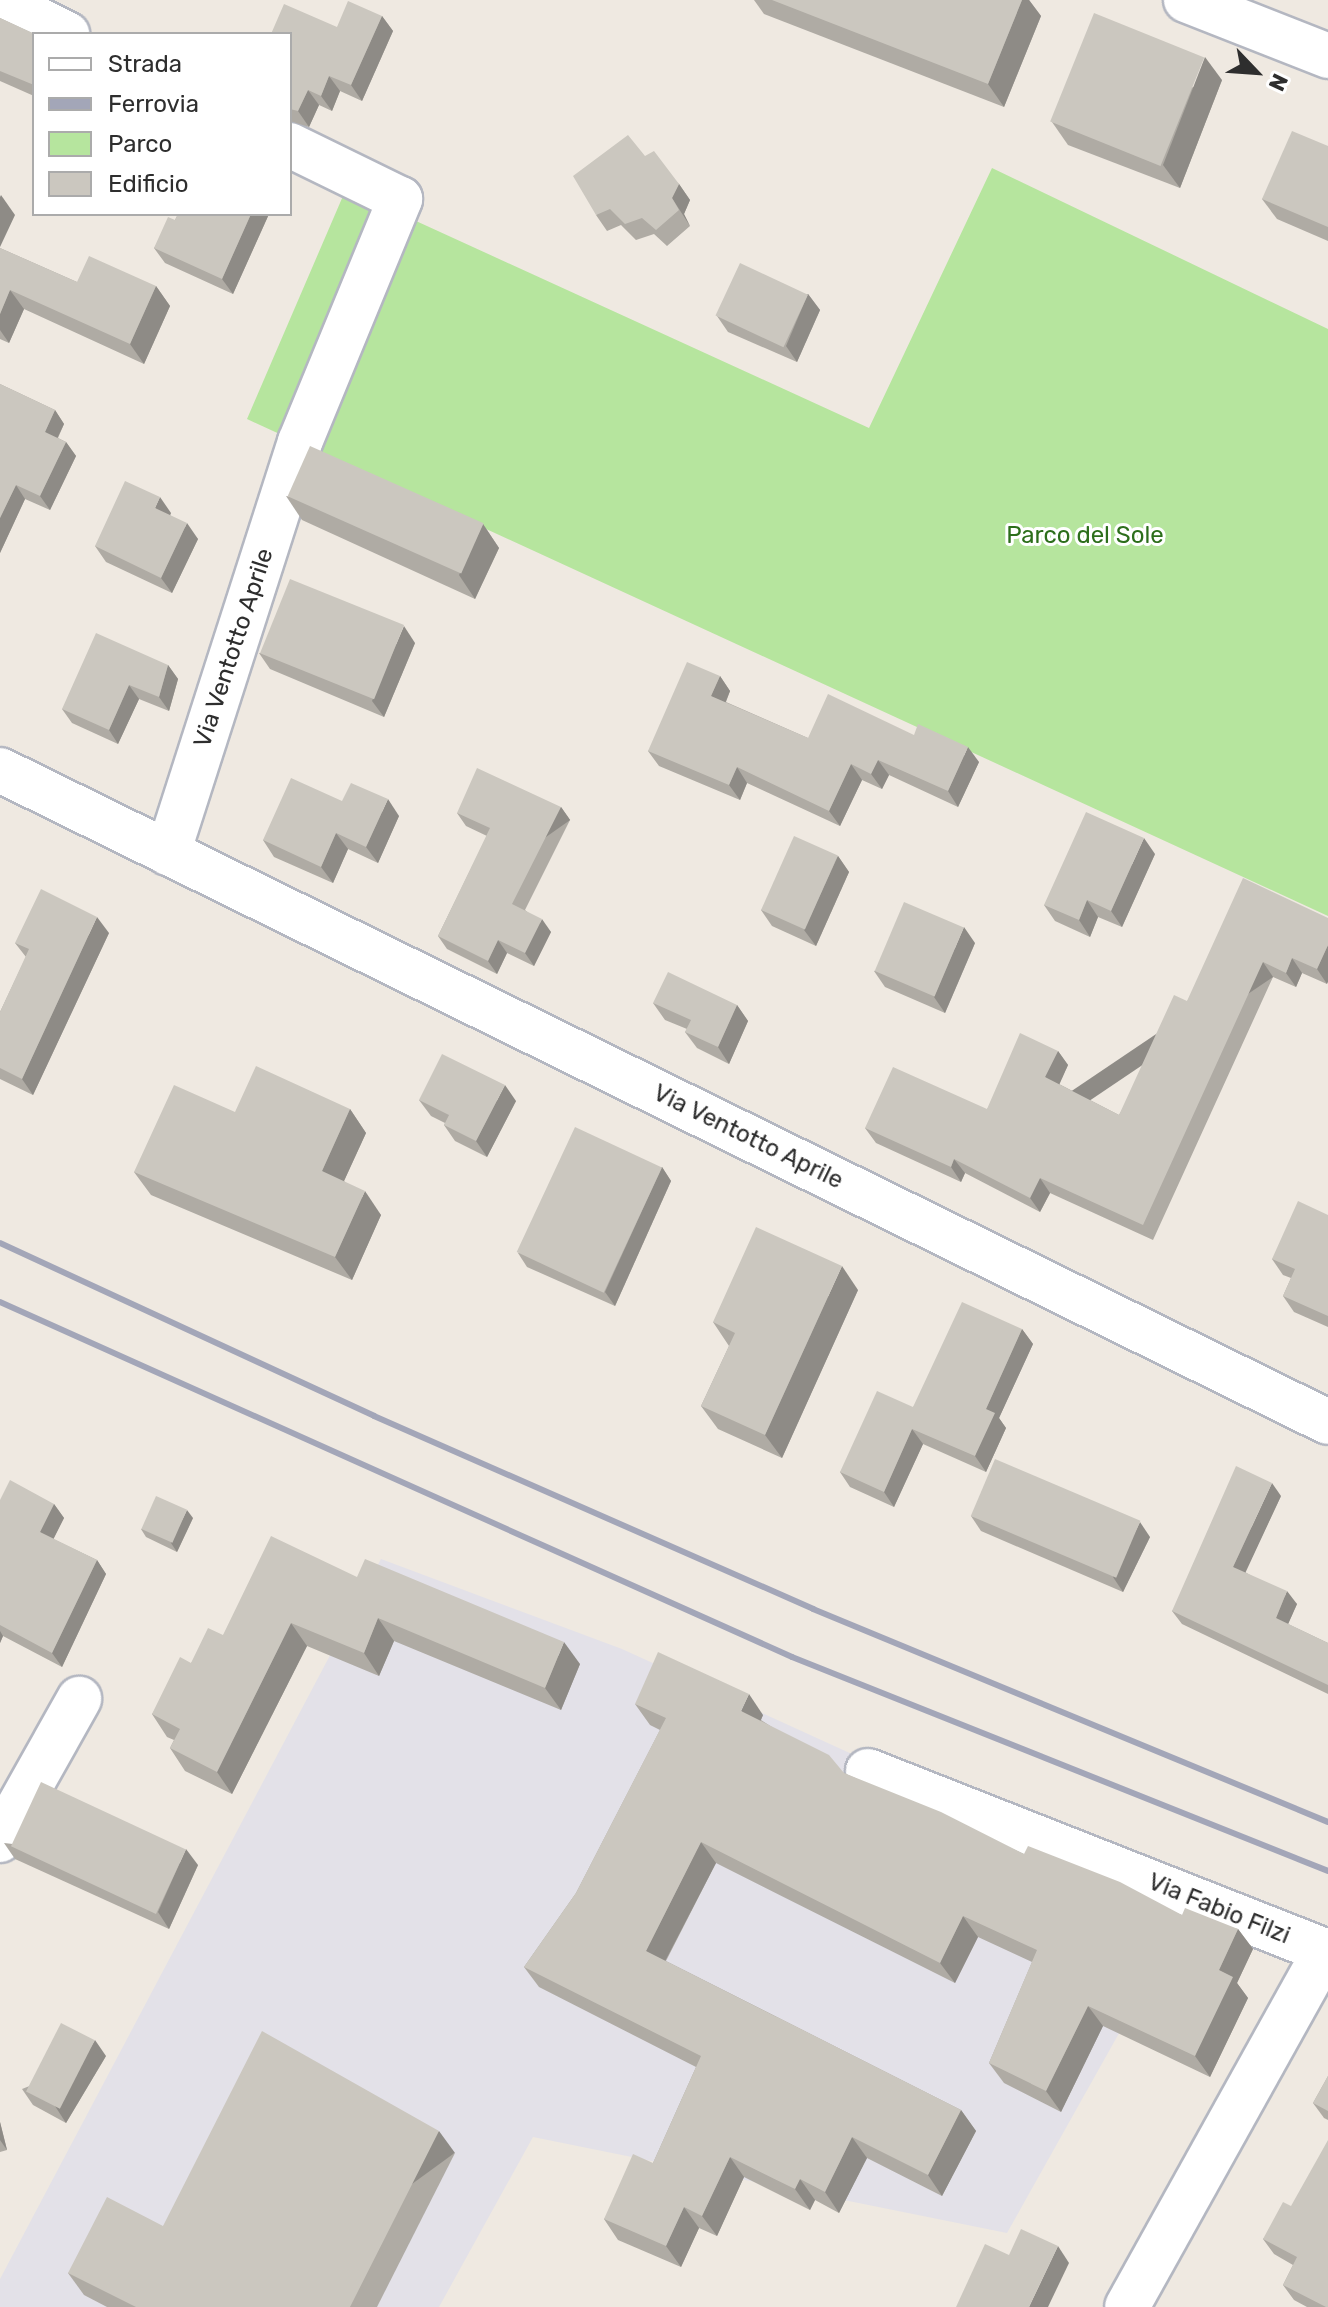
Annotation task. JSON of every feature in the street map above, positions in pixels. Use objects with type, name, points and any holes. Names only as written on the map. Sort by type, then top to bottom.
[{"type":"street","points":[[1186,0],[1328,56]]},
{"type":"street","points":[[0,1],[63,32]]},
{"type":"street","name":"Via Ventotto Aprile","points":[[168,853],[300,442],[400,199],[292,146]]},
{"type":"street","name":"Via Ventotto Aprile","points":[[0,770],[1328,1422]]},
{"type":"street","points":[[0,1840],[79,1699]]},
{"type":"street","name":"Via Fabio Filzi","points":[[868,1771],[1325,1951],[1127,2307]]},
{"type":"shaded area","points":[[381,1559],[622,1649],[865,1760],[1201,1887],[1007,2233],[533,2137],[439,2307],[0,2307],[0,2279]]},
{"type":"green space","name":"Parco del Sole","points":[[992,168],[1328,329],[1328,916],[247,419],[346,189],[869,428]]},
{"type":"building","points":[[772,0],[1022,0],[988,84]]},
{"type":"building","points":[[348,1],[382,16],[351,85],[329,76],[321,96],[308,90],[298,111],[292,110],[292,32],[272,32],[284,4],[337,27]]},
{"type":"building","points":[[1094,13],[1204,58],[1161,166],[1050,121]]},
{"type":"building","points":[[0,18],[32,33],[32,84],[0,71]]},
{"type":"building","points":[[1292,131],[1328,146],[1328,227],[1262,199]]},
{"type":"building","points":[[628,135],[645,156],[654,151],[679,184],[672,198],[679,210],[656,230],[642,218],[625,224],[610,209],[596,215],[573,176]]},
{"type":"building","points":[[177,216],[250,216],[222,279],[154,248],[168,217],[175,220]]},
{"type":"building","points":[[0,248],[77,282],[89,256],[156,286],[130,344],[10,290],[0,314]]},
{"type":"building","points":[[740,263],[808,295],[783,347],[715,316]]},
{"type":"building","points":[[0,384],[55,410],[45,432],[66,442],[40,496],[16,485],[0,518]]},
{"type":"building","points":[[310,446],[484,523],[461,574],[288,496]]},
{"type":"building","points":[[125,481],[160,497],[155,508],[187,523],[161,578],[95,546]]},
{"type":"building","points":[[290,579],[404,625],[374,699],[260,653]]},
{"type":"building","points":[[96,633],[168,665],[159,697],[129,685],[109,730],[62,709]]},
{"type":"building","points":[[687,662],[720,676],[711,696],[808,738],[828,694],[914,735],[918,724],[968,747],[948,791],[878,760],[871,774],[851,764],[829,811],[737,767],[729,785],[648,751]]},
{"type":"building","points":[[477,768],[561,807],[512,904],[542,919],[525,953],[498,940],[488,961],[438,936],[490,828],[457,813]]},
{"type":"building","points":[[291,778],[342,801],[351,783],[388,799],[366,847],[336,833],[321,867],[263,840]]},
{"type":"building","points":[[1086,812],[1144,838],[1111,911],[1087,900],[1079,920],[1044,905]]},
{"type":"building","points":[[794,836],[838,856],[805,930],[761,910]]},
{"type":"building","points":[[1243,878],[1328,918],[1328,945],[1317,969],[1292,958],[1286,973],[1263,962],[1143,1225],[1040,1178],[1030,1198],[954,1159],[951,1167],[865,1128],[893,1067],[987,1109],[1020,1033],[1058,1051],[1045,1077],[1119,1115],[1174,995],[1187,1001]]},
{"type":"building","points":[[41,889],[97,917],[22,1079],[0,1068],[0,1012],[29,949],[15,943]]},
{"type":"building","points":[[904,902],[964,927],[935,996],[875,971]]},
{"type":"building","points":[[668,972],[737,1005],[718,1047],[685,1032],[691,1020],[653,1003]]},
{"type":"building","points":[[442,1054],[505,1085],[476,1141],[444,1125],[449,1115],[419,1100]]},
{"type":"building","points":[[256,1066],[350,1109],[322,1171],[365,1191],[335,1257],[134,1172],[174,1085],[235,1112]]},
{"type":"building","points":[[575,1127],[662,1168],[604,1293],[517,1252]]},
{"type":"building","points":[[1298,1201],[1328,1215],[1328,1316],[1283,1296],[1295,1269],[1272,1259]]},
{"type":"building","points":[[756,1227],[842,1266],[765,1435],[701,1406],[735,1333],[713,1322]]},
{"type":"building","points":[[962,1302],[1022,1329],[986,1409],[995,1413],[975,1456],[912,1429],[884,1492],[840,1472],[877,1391],[913,1407]]},
{"type":"building","points":[[995,1459],[1140,1521],[1116,1578],[971,1516]]},
{"type":"building","points":[[1236,1466],[1272,1483],[1233,1567],[1287,1591],[1276,1618],[1328,1643],[1328,1685],[1172,1611]]},
{"type":"building","points":[[10,1480],[54,1504],[40,1532],[97,1560],[52,1653],[0,1625],[0,1500]]},
{"type":"building","points":[[156,1496],[187,1510],[172,1543],[141,1529]]},
{"type":"building","points":[[271,1536],[357,1577],[365,1559],[564,1642],[545,1688],[378,1618],[364,1653],[291,1623],[217,1772],[170,1748],[180,1729],[152,1714],[180,1657],[191,1663],[208,1628],[223,1635]]},
{"type":"building","points":[[658,1652],[749,1694],[741,1711],[829,1755],[844,1773],[941,1812],[1024,1854],[1028,1846],[1120,1882],[1182,1915],[1185,1908],[1238,1929],[1219,1970],[1233,1977],[1195,2056],[1088,2006],[1046,2091],[989,2063],[1037,1950],[963,1916],[940,1963],[701,1842],[646,1951],[961,2110],[928,2175],[852,2137],[825,2192],[800,2179],[795,2189],[730,2157],[702,2216],[684,2207],[666,2246],[604,2219],[633,2154],[653,2163],[701,2056],[524,1967],[576,1893],[666,1718],[635,1704]]},
{"type":"building","points":[[41,1782],[186,1850],[156,1914],[11,1846]]},
{"type":"building","points":[[61,2023],[95,2040],[60,2109],[26,2092]]},
{"type":"building","points":[[262,2031],[439,2131],[350,2307],[136,2307],[68,2273],[107,2197],[163,2226]]},
{"type":"building","points":[[1328,2076],[1328,2111],[1313,2103]]},
{"type":"building","points":[[1328,2140],[1326,2307],[1283,2285],[1297,2257],[1263,2239],[1283,2202],[1291,2206]]},
{"type":"building","points":[[1021,2229],[1058,2246],[1029,2307],[956,2307],[985,2244],[1009,2255]]},
{"type":"railway","points":[[0,1243],[374,1416],[813,1609],[1328,1822]]},
{"type":"railway","points":[[0,1302],[792,1657],[1328,1871]]}]
